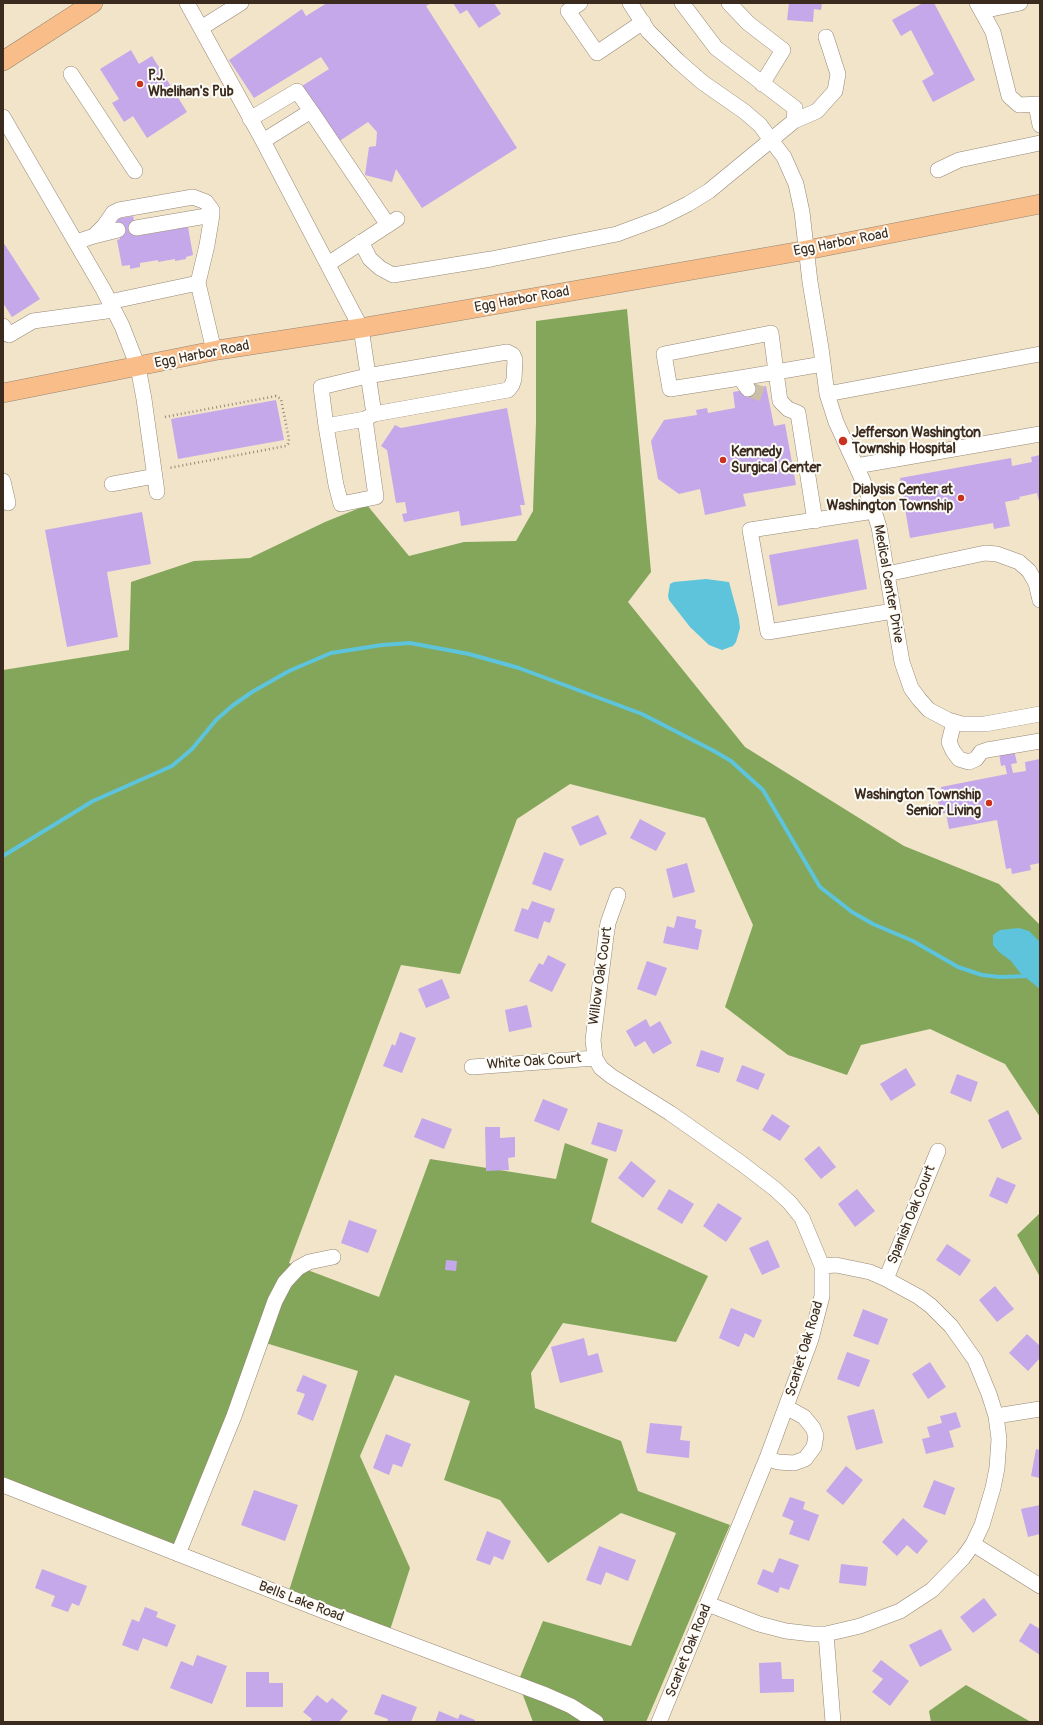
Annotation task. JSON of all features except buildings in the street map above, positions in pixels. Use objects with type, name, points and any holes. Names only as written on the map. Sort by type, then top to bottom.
[{"type":"main road","points":[[3,61],[93,3]]},
{"type":"main road","name":"Egg Harbor Road","points":[[3,393],[214,351],[361,328],[807,250],[1040,204]]},
{"type":"street","points":[[187,3],[263,141],[361,328],[367,376],[370,417],[376,497],[341,504],[336,485],[326,426],[321,387],[367,376],[507,352],[513,355],[515,360],[514,379],[508,390],[370,417],[326,426]]},
{"type":"street","points":[[201,28],[242,3]]},
{"type":"street","points":[[580,3],[568,11],[597,53],[643,22]]},
{"type":"street","name":"Medical Center Drive","points":[[630,3],[648,31],[678,61],[702,82],[745,112],[760,125],[784,157],[796,184],[802,212],[810,282],[822,348],[827,394],[836,422],[874,511],[887,574],[902,662],[911,688],[929,710],[954,722],[985,724],[1040,714]]},
{"type":"street","points":[[682,3],[716,48],[795,108],[794,121]]},
{"type":"street","points":[[729,3],[748,23],[783,50],[762,84]]},
{"type":"street","points":[[1020,3],[979,7],[993,32],[1009,96],[1019,105],[1038,105],[1040,125]]},
{"type":"street","points":[[361,242],[370,259],[380,268],[393,275],[506,256],[617,234],[660,218],[710,191],[794,121],[817,111],[835,91],[838,74],[826,37]]},
{"type":"street","points":[[71,74],[135,171]]},
{"type":"street","points":[[250,119],[297,90],[392,222],[328,264]]},
{"type":"street","points":[[263,141],[311,111]]},
{"type":"street","points":[[3,117],[76,242],[122,326],[138,367],[157,492]]},
{"type":"street","points":[[938,170],[959,160],[1040,143]]},
{"type":"street","points":[[94,236],[104,226],[113,213],[119,210],[193,197],[203,200],[209,205],[212,215],[208,245],[198,283],[214,351]]},
{"type":"street","points":[[136,228],[212,215]]},
{"type":"street","points":[[76,242],[118,230]]},
{"type":"street","points":[[3,326],[9,335],[34,321],[112,306],[198,283]]},
{"type":"street","points":[[815,521],[798,413],[788,409],[774,398],[776,372],[771,334],[664,354],[670,390],[744,384],[776,372],[823,364]]},
{"type":"street","points":[[827,394],[1040,354]]},
{"type":"street","points":[[856,466],[1040,434]]},
{"type":"street","points":[[112,484],[155,476]]},
{"type":"street","points":[[3,481],[8,504]]},
{"type":"street","points":[[874,511],[750,530],[768,632],[893,610]]},
{"type":"street","points":[[887,574],[985,553],[997,554],[1019,562],[1029,571],[1036,583],[1040,600]]},
{"type":"street","points":[[954,722],[949,742],[959,759],[969,762],[976,759],[981,752],[987,750],[1040,742]]},
{"type":"street","name":"Willow Oak Court","points":[[595,1058],[593,1040],[606,936],[608,923],[618,895]]},
{"type":"street","name":"White Oak Court","points":[[472,1067],[595,1058]]},
{"type":"street","name":"Scarlet Oak Road","points":[[595,1058],[601,1068],[670,1113],[775,1189],[790,1203],[802,1218],[822,1266],[822,1296],[818,1316],[786,1408],[659,1722]]},
{"type":"street","name":"Spanish Oak Court","points":[[886,1279],[938,1151]]},
{"type":"street","points":[[178,1554],[234,1416],[275,1301],[285,1282],[298,1268],[309,1262],[333,1257]]},
{"type":"street","points":[[708,1604],[759,1624],[786,1631],[826,1634],[860,1626],[900,1611],[942,1582],[973,1544],[982,1525],[993,1488],[998,1454],[998,1439],[996,1416],[975,1360],[951,1326],[931,1306],[886,1279],[852,1268],[836,1265],[822,1266]]},
{"type":"street","points":[[767,1458],[778,1462],[794,1463],[806,1459],[814,1447],[816,1436],[814,1428],[804,1417],[786,1408]]},
{"type":"street","points":[[996,1416],[1040,1409]]},
{"type":"street","name":"Bells Lake Road","points":[[3,1485],[178,1554],[546,1695],[571,1706],[596,1722]]},
{"type":"street","points":[[973,1544],[1040,1586]]},
{"type":"street","points":[[826,1634],[833,1722]]},
{"type":"path","points":[[165,417],[276,396],[281,399],[288,438],[288,444],[286,446],[170,468]]},
{"type":"green space","points":[[627,309],[651,572],[628,602],[745,747],[904,846],[999,884],[1040,925],[1040,1117],[1005,1064],[930,1029],[861,1045],[847,1075],[788,1055],[725,1007],[753,925],[705,818],[570,784],[517,819],[460,974],[401,965],[289,1263],[379,1297],[430,1159],[556,1179],[565,1143],[608,1159],[591,1222],[708,1276],[676,1342],[563,1323],[531,1373],[535,1408],[621,1441],[638,1491],[730,1525],[646,1722],[533,1722],[518,1682],[543,1621],[631,1646],[676,1533],[621,1513],[548,1563],[500,1500],[444,1480],[470,1401],[395,1375],[360,1456],[410,1568],[390,1630],[288,1594],[358,1371],[259,1341],[179,1553],[3,1487],[3,670],[129,650],[131,582],[194,561],[250,558],[325,522],[367,505],[409,556],[464,542],[516,541],[533,511],[536,423],[536,321]]},
{"type":"green space","points":[[1040,1213],[1040,1277],[1017,1235]]},
{"type":"green space","points":[[966,1685],[1031,1722],[931,1722],[929,1711]]},
{"type":"water","points":[[706,579],[729,582],[739,619],[740,628],[736,642],[733,646],[722,650],[709,645],[690,627],[669,600],[668,596],[670,584],[674,582]]},
{"type":"water","points":[[1019,928],[1029,931],[1040,942],[1040,989],[1021,974],[1011,961],[999,952],[993,945],[993,935],[1000,930]]},
{"type":"waterway","points":[[3,856],[93,801],[172,766],[192,749],[216,720],[232,706],[252,692],[289,671],[331,653],[382,645],[410,643],[469,654],[519,668],[642,714],[714,751],[731,761],[763,790],[820,887],[852,912],[873,924],[913,941],[958,967],[982,975],[1000,977],[1029,976]]},
{"type":"tunnel","points":[[748,389],[768,396]]},
{"type":"place","name":"P.J. Whelihan's Pub","points":[[140,84]]},
{"type":"place","name":"Jefferson Washington Township Hospital","points":[[843,441]]},
{"type":"place","name":"Kennedy Surgical Center","points":[[723,460]]},
{"type":"place","name":"Dialysis Center at Washington Township","points":[[961,498]]},
{"type":"place","name":"Washington Township Senior Living","points":[[989,803]]}]
